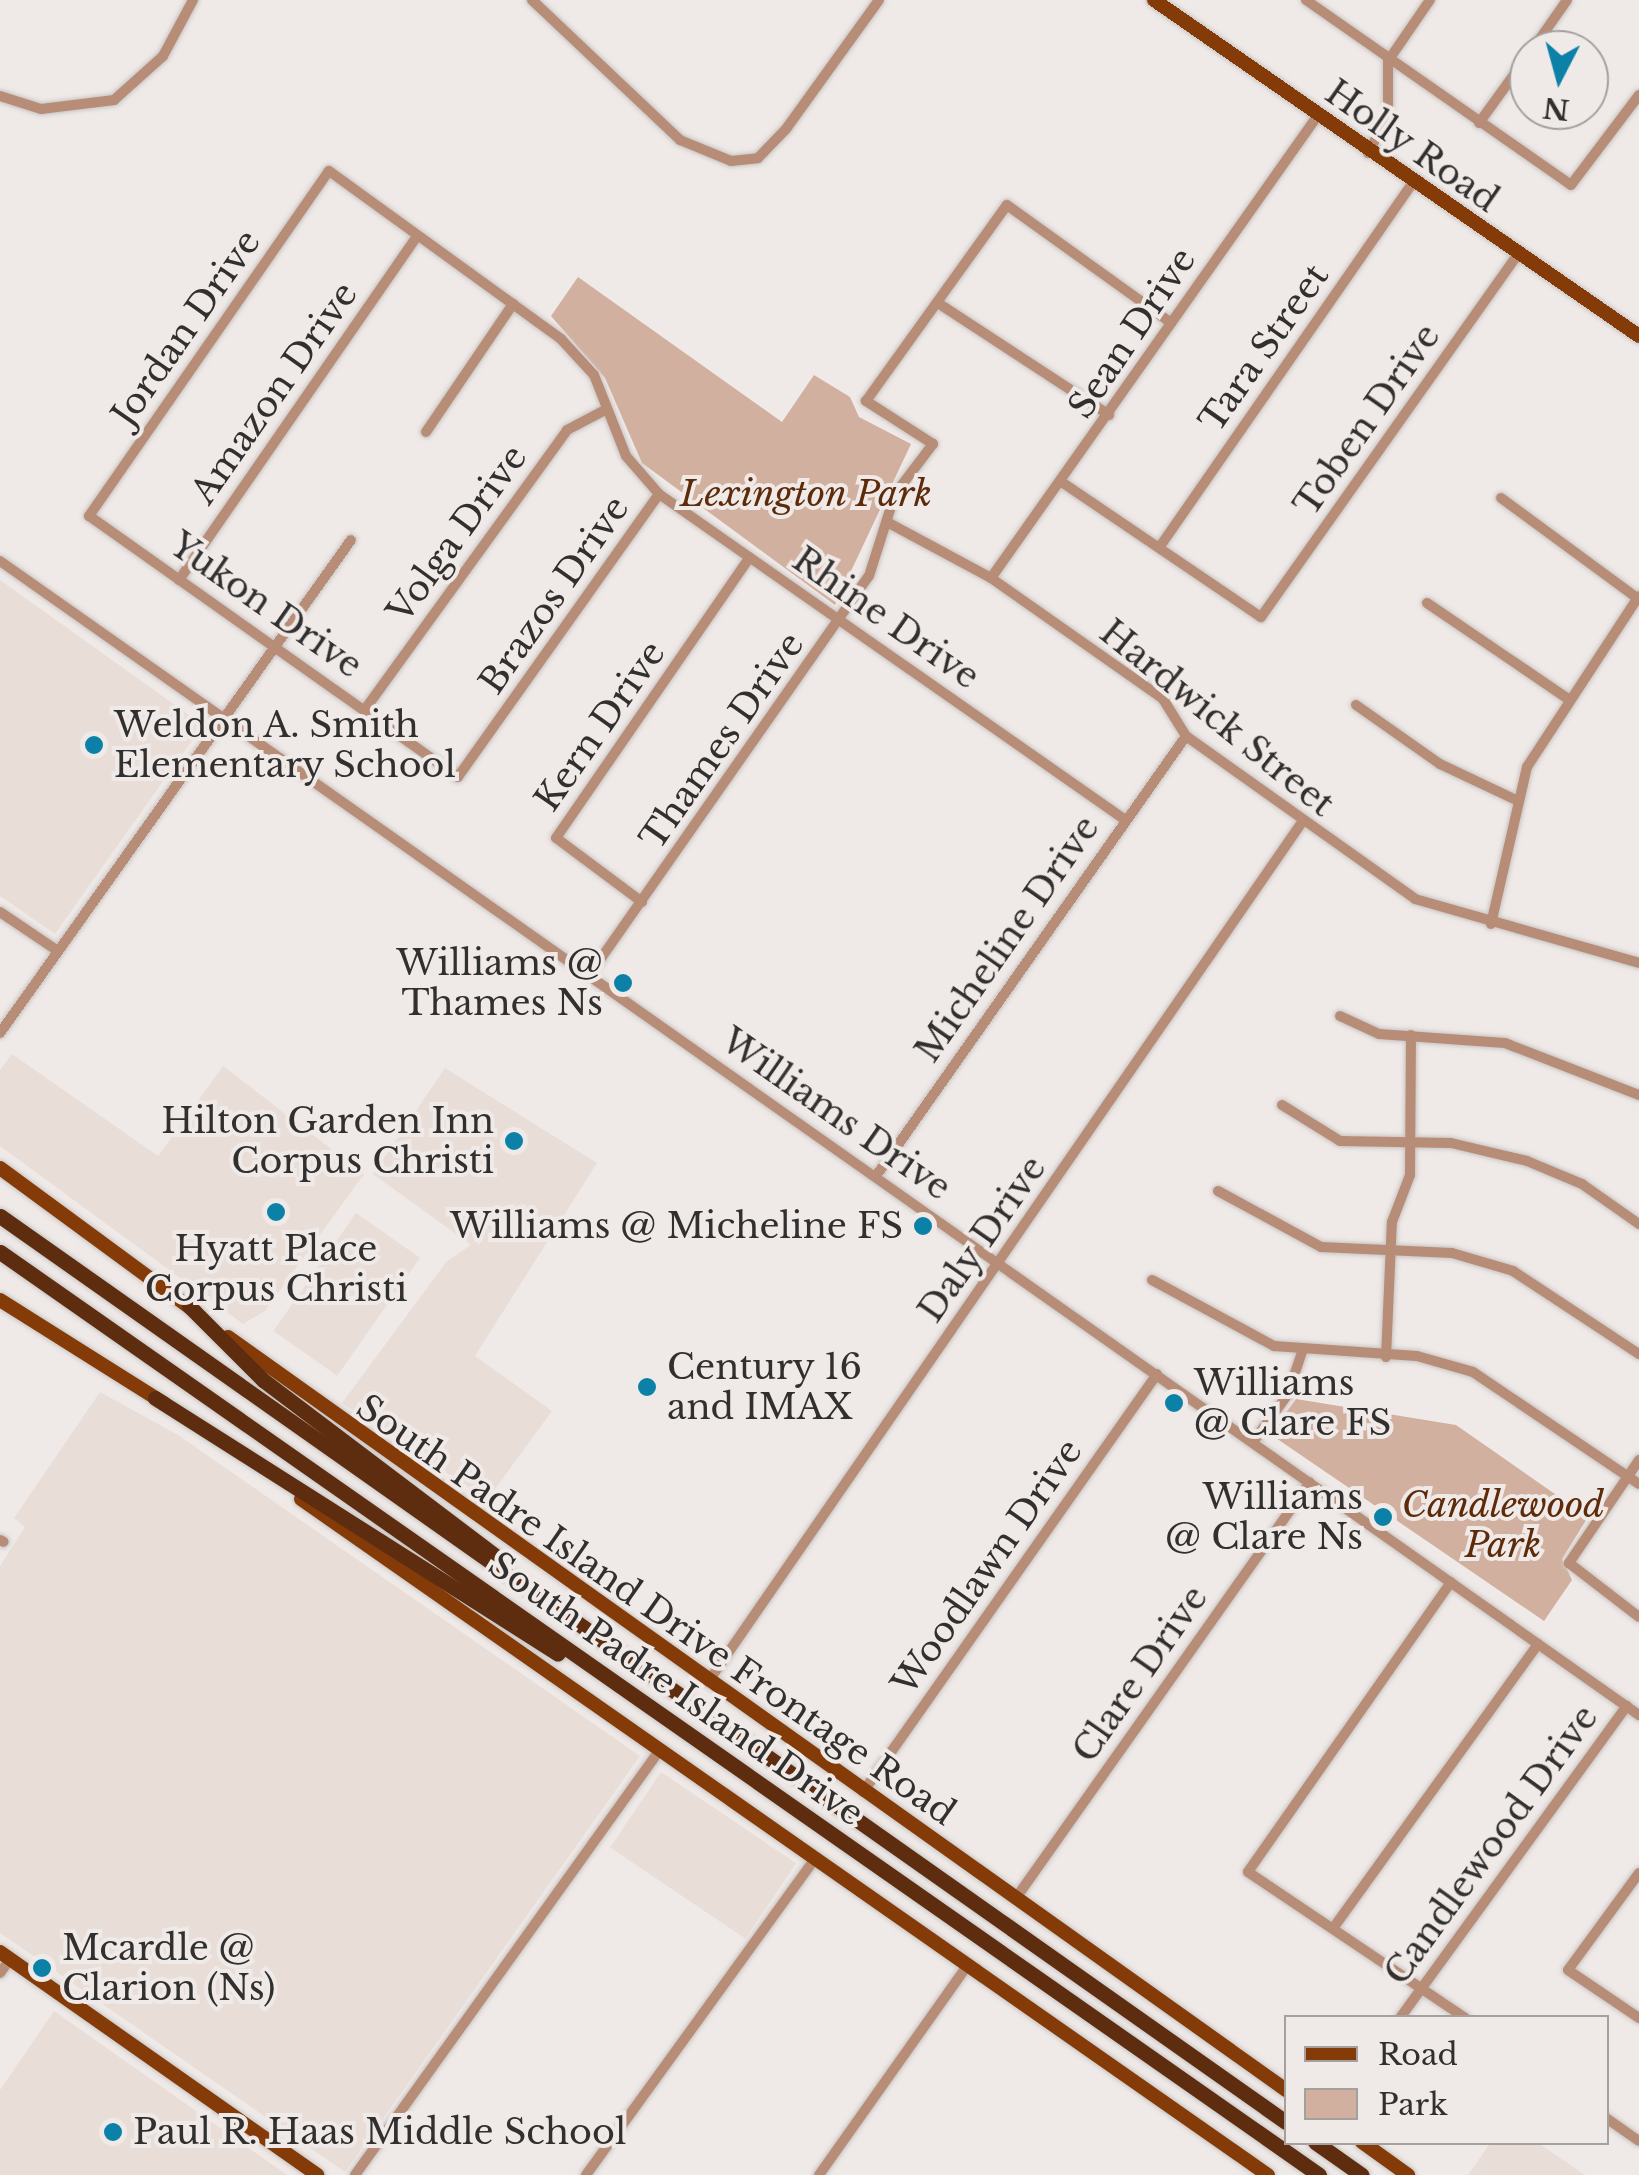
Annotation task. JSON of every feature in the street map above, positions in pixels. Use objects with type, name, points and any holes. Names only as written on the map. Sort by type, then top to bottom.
[{"type":"highway","name":"South Padre Island Drive","points":[[0,1216],[1284,2121]]},
{"type":"highway","name":"South Padre Island Drive","points":[[0,1252],[1319,2175]]},
{"type":"highway","points":[[189,1306],[263,1380],[556,1609]]},
{"type":"highway","points":[[156,1398],[619,1686]]},
{"type":"highway","points":[[1319,2145],[1362,2175]]},
{"type":"main road","name":"Holly Road","points":[[1154,0],[1316,118],[1639,336]]},
{"type":"main road","name":"South Padre Island Drive Frontage Road","points":[[0,1168],[189,1306],[325,1414],[1284,2089]]},
{"type":"main road","points":[[0,1178],[48,1203]]},
{"type":"main road","points":[[0,1300],[156,1398],[1268,2175]]},
{"type":"main road","points":[[5,1956],[317,2175]]},
{"type":"main road","points":[[1366,2145],[1408,2175]]},
{"type":"street","points":[[0,96],[40,109],[114,100],[164,56],[193,0]]},
{"type":"street","points":[[532,0],[680,140],[731,161],[758,158],[786,128],[879,0]]},
{"type":"street","points":[[1306,0],[1388,61],[1571,185],[1639,95]]},
{"type":"street","points":[[1368,153],[1388,116],[1388,61],[1430,0]]},
{"type":"street","points":[[1546,30],[1567,0]]},
{"type":"street","points":[[1480,124],[1509,82]]},
{"type":"street","name":"Sean Drive","points":[[991,578],[1063,482],[1316,118]]},
{"type":"street","name":"Rhine Drive","points":[[329,171],[415,239],[513,304],[594,375],[626,456],[659,494],[1124,818]]},
{"type":"street","name":"Jordan Drive","points":[[89,516],[329,171]]},
{"type":"street","name":"Tara Street","points":[[1162,544],[1412,184]]},
{"type":"street","points":[[1109,414],[941,305],[1007,205],[1171,323]]},
{"type":"street","name":"Amazon Drive","points":[[179,580],[415,239]]},
{"type":"street","name":"Toben Drive","points":[[1162,544],[1261,617],[1517,256]]},
{"type":"street","points":[[426,432],[513,304]]},
{"type":"street","name":"Thames Drive","points":[[590,974],[841,619],[888,522],[895,494],[932,444],[866,401],[941,305]]},
{"type":"street","name":"Volga Drive","points":[[366,708],[567,430],[607,409]]},
{"type":"street","points":[[1063,482],[1162,544]]},
{"type":"street","name":"Brazos Drive","points":[[458,777],[659,494]]},
{"type":"street","points":[[1491,924],[1514,799],[1568,698],[1638,597],[1500,498]]},
{"type":"street","name":"Yukon Drive","points":[[89,516],[366,708],[458,777]]},
{"type":"street","name":"Hardwick Street","points":[[888,522],[991,578],[1163,699],[1186,736],[1300,825],[1428,906],[1639,962]]},
{"type":"street","points":[[0,1034],[352,540]]},
{"type":"street","name":"Kern Drive","points":[[642,902],[556,838],[750,557]]},
{"type":"street","name":"Williams Drive","points":[[0,560],[1639,1714]]},
{"type":"street","points":[[1427,604],[1568,698]]},
{"type":"street","points":[[1356,705],[1440,764],[1514,799]]},
{"type":"street","name":"Micheline Drive","points":[[876,1176],[1124,818],[1186,736]]},
{"type":"street","name":"Daly Drive","points":[[707,1683],[1300,825]]},
{"type":"street","points":[[0,912],[58,951]]},
{"type":"street","points":[[1340,1016],[1380,1034],[1505,1043],[1639,1095]]},
{"type":"street","points":[[1386,1357],[1389,1249],[1411,1141],[1411,1035]]},
{"type":"street","points":[[1282,1105],[1340,1141],[1411,1141],[1527,1161],[1582,1184],[1639,1224]]},
{"type":"street","points":[[1218,1191],[1286,1236],[1389,1249],[1452,1252],[1513,1271],[1639,1354]]},
{"type":"street","points":[[1152,1280],[1246,1336],[1302,1352],[1386,1357],[1473,1372],[1639,1484]]},
{"type":"street","points":[[1253,1442],[1288,1394],[1302,1352]]},
{"type":"street","name":"Woodlawn Drive","points":[[862,1792],[1157,1374]]},
{"type":"street","points":[[1639,1460],[1569,1563],[1639,1617]]},
{"type":"street","name":"Clare Drive","points":[[1016,1898],[1310,1482]]},
{"type":"street","points":[[1451,1582],[1248,1872],[1461,2015]]},
{"type":"street","points":[[1334,1927],[1538,1644]]},
{"type":"street","name":"Candlewood Drive","points":[[1402,2015],[1627,1706]]},
{"type":"street","points":[[355,2175],[659,1751]]},
{"type":"street","points":[[586,2175],[814,1860]]},
{"type":"street","points":[[1639,1873],[1568,1970],[1639,2018]]},
{"type":"street","points":[[0,1973],[5,1956]]},
{"type":"street","points":[[819,2175],[967,1966]]},
{"type":"street","points":[[1609,2120],[1639,2141]]},
{"type":"shaded area","name":"Weldon A. Smith Elementary School","points":[[0,580],[203,725],[55,934],[0,896]]},
{"type":"shaded area","points":[[12,1054],[158,1156],[223,1066],[364,1174],[265,1311],[243,1324],[0,1146],[0,1070]]},
{"type":"shaded area","points":[[445,1068],[597,1163],[475,1356],[552,1411],[487,1500],[342,1403],[447,1261],[471,1245],[373,1174]]},
{"type":"shaded area","points":[[356,1213],[420,1258],[337,1376],[273,1331]]},
{"type":"shaded area","points":[[100,1392],[178,1435],[640,1756],[345,2172],[0,1933],[0,1566],[25,1527],[14,1518]]},
{"type":"shaded area","points":[[661,1772],[796,1863],[745,1939],[610,1847]]},
{"type":"shaded area","name":"Paul R. Haas Middle School","points":[[54,2011],[287,2175],[0,2175],[0,2090]]},
{"type":"shaded area","points":[[1489,2145],[1541,2145],[1585,2175],[1468,2175]]},
{"type":"green space","name":"Lexington Park","points":[[578,277],[782,422],[814,375],[850,397],[859,417],[911,444],[835,605],[642,463],[605,378],[551,316]]},
{"type":"green space","name":"Candlewood Park","points":[[1296,1399],[1456,1425],[1588,1517],[1562,1559],[1572,1580],[1544,1621],[1270,1434]]},
{"type":"place","name":"Weldon A. Smith Elementary School","points":[[94,745]]},
{"type":"place","name":"Williams @ Thames Ns","points":[[623,983]]},
{"type":"place","name":"Hilton Garden Inn Corpus Christi","points":[[514,1141]]},
{"type":"place","name":"Hyatt Place Corpus Christi","points":[[276,1212]]},
{"type":"place","name":"Williams @ Micheline FS","points":[[923,1226]]},
{"type":"place","name":"Century 16 and IMAX","points":[[647,1387]]},
{"type":"place","name":"Williams @ Clare FS","points":[[1174,1403]]},
{"type":"place","name":"Williams @ Clare Ns","points":[[1383,1517]]},
{"type":"place","name":"Mcardle @ Clarion (Ns)","points":[[42,1968]]},
{"type":"place","name":"Paul R. Haas Middle School","points":[[113,2132]]}]
